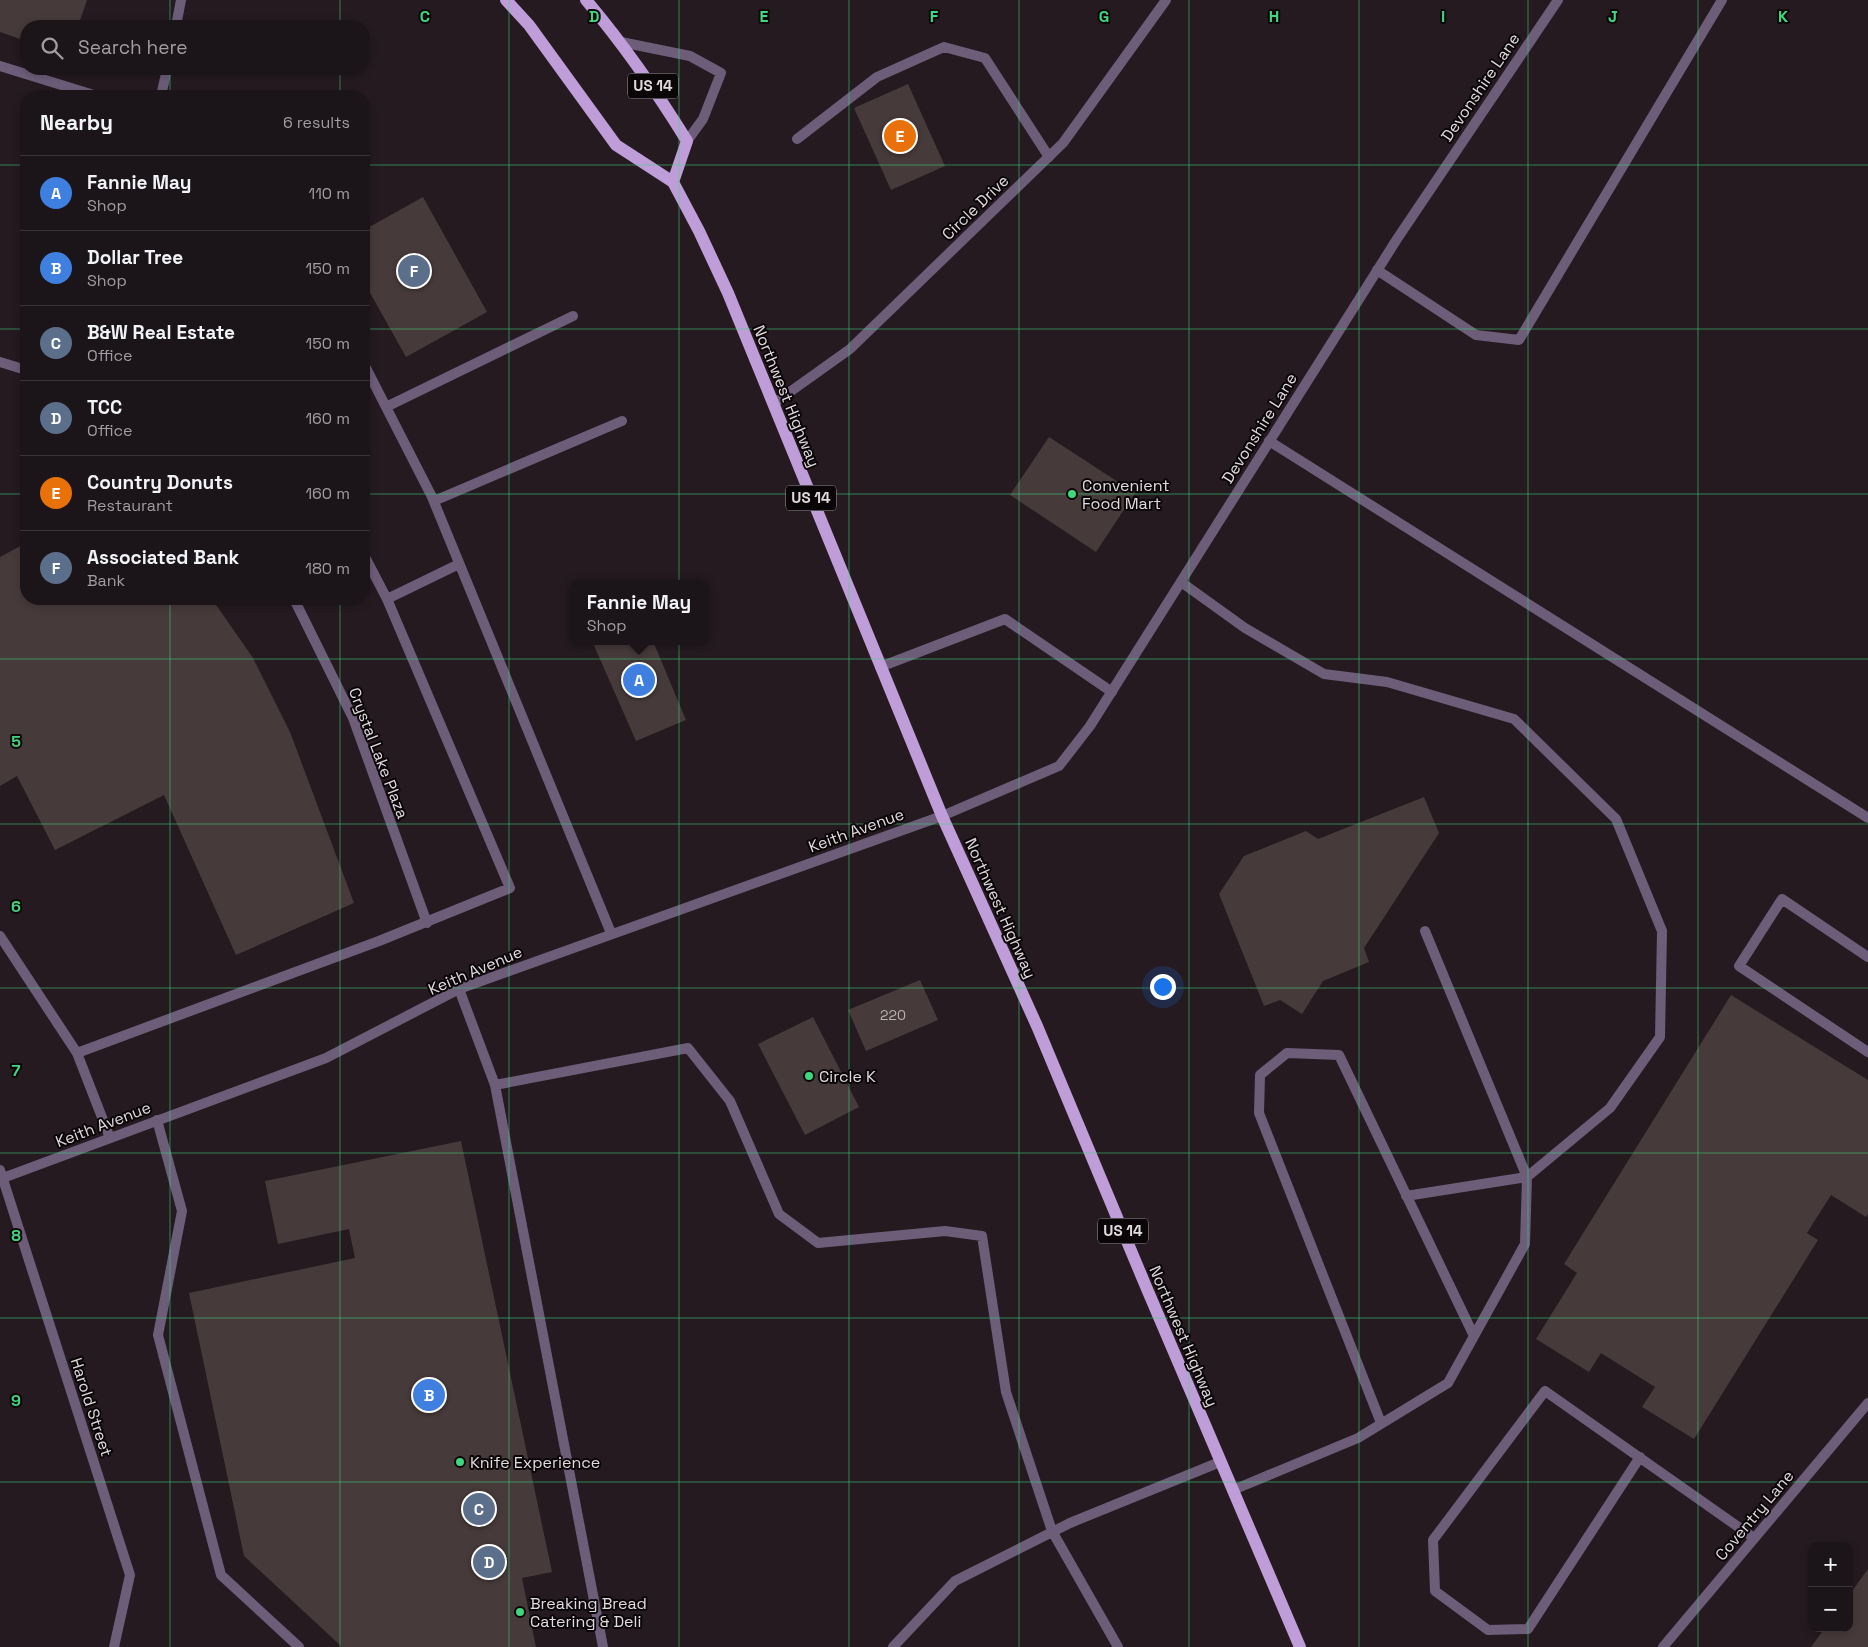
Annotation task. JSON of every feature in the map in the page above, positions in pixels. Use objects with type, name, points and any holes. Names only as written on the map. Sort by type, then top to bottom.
[{"type":"main road","name":"Northwest Highway","points":[[506,0],[529,25],[616,145],[673,182],[699,231],[728,293],[942,816],[1037,1026],[1220,1462],[1300,1647]]},
{"type":"main road","name":"US 14","points":[[586,0],[621,42],[654,88],[687,141]]},
{"type":"main road","points":[[673,182],[687,141]]},
{"type":"street","points":[[177,20],[181,0]]},
{"type":"street","name":"Circle Drive","points":[[773,404],[850,349],[1063,143],[1166,0]]},
{"type":"street","name":"Devonshire Lane","points":[[942,816],[1059,766],[1090,726],[1442,169],[1558,0]]},
{"type":"street","points":[[1377,270],[1476,335],[1519,340],[1722,0]]},
{"type":"street","points":[[621,42],[690,56],[721,72],[703,119],[687,141]]},
{"type":"street","points":[[797,139],[876,77],[944,47],[985,58],[1018,105],[1049,157]]},
{"type":"street","points":[[0,66],[20,72]]},
{"type":"street","points":[[29,75],[78,90]]},
{"type":"street","points":[[162,90],[166,75]]},
{"type":"street","points":[[386,407],[573,316]]},
{"type":"street","points":[[0,362],[20,368]]},
{"type":"street","points":[[370,376],[434,501],[611,933]]},
{"type":"street","points":[[434,501],[622,421]]},
{"type":"street","points":[[1269,440],[1868,818]]},
{"type":"street","points":[[387,599],[459,564]]},
{"type":"street","points":[[78,1053],[427,923],[510,888],[387,599],[370,566]]},
{"type":"street","points":[[1181,582],[1245,628],[1324,674],[1387,682],[1514,719],[1616,819],[1662,932],[1660,1037],[1610,1108],[1527,1177],[1406,1196]]},
{"type":"street","name":"Crystal Lake Plaza","points":[[297,605],[353,718],[427,923]]},
{"type":"street","points":[[880,667],[1005,619],[1112,692]]},
{"type":"street","name":"Keith Avenue","points":[[1,1176],[326,1058],[460,989],[611,933],[942,816]]},
{"type":"street","points":[[1868,957],[1782,899],[1739,966],[1868,1052]]},
{"type":"street","points":[[1233,1490],[1358,1438],[1448,1383],[1524,1244],[1527,1177],[1424,931]]},
{"type":"street","points":[[0,936],[78,1053],[110,1138]]},
{"type":"street","points":[[460,989],[495,1086],[604,1647]]},
{"type":"street","points":[[495,1086],[688,1048],[730,1102],[779,1214],[818,1242],[945,1231],[982,1236],[1006,1392],[1052,1531],[1118,1647]]},
{"type":"street","points":[[1381,1424],[1259,1113],[1260,1075],[1287,1053],[1339,1054],[1474,1336]]},
{"type":"street","points":[[158,1120],[182,1211],[158,1335],[221,1575],[299,1647]]},
{"type":"street","name":"Harold Street","points":[[1,1176],[130,1575],[114,1647]]},
{"type":"street","points":[[1640,1457],[1528,1629],[1488,1630],[1435,1591],[1433,1540],[1545,1391],[1640,1457],[1754,1538]]},
{"type":"street","name":"Coventry Lane","points":[[1663,1647],[1868,1403]]},
{"type":"street","points":[[893,1647],[955,1581],[1052,1531],[1220,1462]]},
{"type":"building","points":[[0,0],[87,0],[80,20],[20,20],[20,39],[0,32]]},
{"type":"building","points":[[908,84],[945,166],[891,190],[854,108]]},
{"type":"building","points":[[423,197],[487,312],[406,357],[370,293],[370,227]]},
{"type":"building","name":"Convenient Food Mart","points":[[1049,437],[1135,493],[1096,552],[1010,495]]},
{"type":"building","points":[[20,546],[20,605],[216,605],[253,658],[290,732],[354,903],[236,955],[164,795],[55,850],[17,776],[0,786],[0,557]]},
{"type":"building","points":[[594,645],[655,645],[686,720],[636,741]]},
{"type":"building","points":[[1424,797],[1439,833],[1364,948],[1369,962],[1323,981],[1302,1014],[1280,1000],[1264,1006],[1219,894],[1244,856],[1306,831],[1318,839]]},
{"type":"building","name":"Circle K","points":[[920,980],[938,1020],[866,1051],[848,1010]]},
{"type":"building","points":[[1731,995],[1868,1080],[1868,1214],[1866,1217],[1831,1195],[1807,1233],[1818,1240],[1694,1439],[1642,1407],[1655,1387],[1601,1353],[1589,1372],[1536,1339],[1577,1273],[1564,1264]]},
{"type":"building","name":"Circle K","points":[[813,1017],[859,1107],[805,1135],[758,1044]]},
{"type":"building","points":[[461,1141],[552,1572],[522,1578],[536,1647],[342,1647],[244,1556],[189,1293],[355,1258],[349,1229],[278,1244],[265,1181]]},
{"type":"building","points":[[1868,1569],[1868,1647],[1811,1647],[1822,1632],[1853,1632],[1853,1590]]},
{"type":"place","name":"Country Donuts","points":[[900,136]]},
{"type":"place","name":"Associated Bank","points":[[414,271]]},
{"type":"place","name":"Convenient Food Mart","points":[[1072,494]]},
{"type":"place","name":"Fannie May","points":[[639,680]]},
{"type":"place","name":"Circle K","points":[[809,1076]]},
{"type":"place","name":"Dollar Tree","points":[[429,1395]]},
{"type":"place","name":"Knife Experience","points":[[460,1462]]},
{"type":"place","name":"B&W Real Estate","points":[[479,1509]]},
{"type":"place","name":"TCC","points":[[489,1562]]},
{"type":"place","name":"Breaking Bread Catering & Deli","points":[[520,1612]]}]
